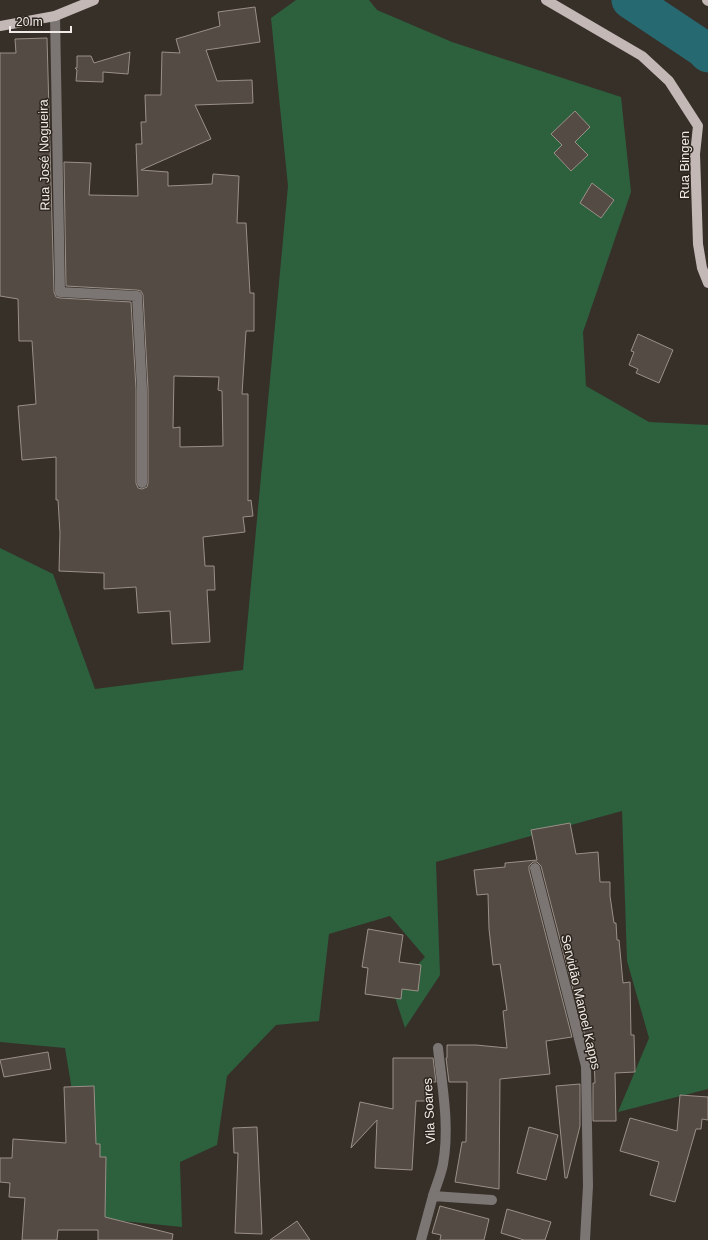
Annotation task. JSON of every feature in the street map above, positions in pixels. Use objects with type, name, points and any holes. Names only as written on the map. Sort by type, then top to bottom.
[{"type":"main road","points":[[0,26],[54,16],[94,0]]},
{"type":"main road","name":"Rua Bingen","points":[[546,0],[642,56],[670,81],[703,126],[695,154],[698,244],[702,268],[708,283]]},
{"type":"street","name":"Rua José Nogueira","points":[[54,16],[60,292],[137,296],[142,389],[142,483]]},
{"type":"street","name":"Servidão Manoel Kapps","points":[[535,868],[586,1066],[588,1186],[585,1240]]},
{"type":"street","name":"Vila Soares","points":[[420,1240],[443,1164],[446,1142],[445,1116],[438,1048]]},
{"type":"street","points":[[433,1196],[492,1200]]},
{"type":"green space","points":[[296,0],[369,0],[377,10],[452,42],[621,97],[631,192],[583,332],[586,386],[649,422],[708,425],[708,1089],[618,1112],[649,1038],[627,961],[622,811],[436,862],[440,975],[405,1028],[393,991],[425,957],[390,916],[329,934],[319,1021],[276,1025],[227,1076],[217,1145],[180,1162],[182,1227],[93,1218],[65,1048],[0,1042],[0,548],[53,574],[95,689],[243,670],[288,186],[271,18]]},
{"type":"building","points":[[255,7],[260,42],[206,50],[217,81],[252,80],[253,103],[195,105],[211,139],[141,170],[168,172],[168,186],[212,184],[213,174],[239,176],[237,223],[246,223],[250,293],[254,293],[254,331],[246,331],[242,394],[248,394],[248,501],[251,500],[253,516],[243,517],[245,532],[203,537],[205,566],[214,566],[215,590],[207,590],[210,642],[172,644],[170,611],[138,613],[136,587],[104,589],[104,573],[59,571],[60,533],[58,500],[56,500],[56,457],[22,460],[18,406],[36,404],[32,341],[19,341],[18,299],[0,296],[0,53],[16,53],[15,39],[47,38],[54,292],[56,297],[60,298],[131,302],[136,389],[136,483],[138,488],[142,489],[147,487],[148,483],[148,389],[143,295],[141,291],[137,290],[66,286],[64,162],[91,163],[89,195],[138,196],[136,144],[142,144],[141,122],[146,122],[145,95],[161,95],[162,52],[180,53],[176,39],[220,26],[218,12]],"holes":[[[174,376],[219,377],[218,390],[222,391],[223,446],[180,447],[180,427],[173,428]]]},
{"type":"building","points":[[130,52],[128,74],[103,72],[103,82],[76,81],[77,70],[75,68],[77,68],[77,56],[91,56],[94,63]]},
{"type":"building","points":[[575,111],[590,127],[575,142],[588,155],[571,171],[554,153],[562,145],[551,134]]},
{"type":"building","points":[[592,183],[614,200],[601,218],[580,203]]},
{"type":"building","points":[[638,334],[673,350],[659,383],[636,373],[638,369],[629,365],[634,352],[631,351]]},
{"type":"building","points":[[570,823],[576,854],[598,852],[600,882],[610,882],[610,896],[614,923],[616,923],[617,940],[619,940],[623,983],[630,982],[631,1035],[634,1035],[635,1072],[615,1073],[616,1121],[593,1121],[593,1083],[595,1083],[593,1035],[585,1036],[541,866],[537,862],[533,862],[529,866],[529,870],[572,1037],[546,1041],[550,1074],[500,1079],[499,1189],[455,1182],[462,1142],[466,1142],[467,1082],[449,1082],[446,1058],[447,1045],[476,1045],[507,1048],[503,1011],[507,1010],[500,964],[493,965],[489,929],[488,894],[477,895],[474,870],[505,867],[505,863],[537,860],[531,830]]},
{"type":"building","points":[[368,929],[403,935],[399,962],[421,965],[418,991],[402,989],[401,999],[365,994],[368,968],[362,967]]},
{"type":"building","points":[[48,1052],[51,1069],[4,1077],[0,1060]]},
{"type":"building","points":[[393,1058],[433,1058],[436,1082],[427,1082],[427,1101],[416,1101],[412,1170],[375,1168],[377,1120],[351,1148],[360,1102],[393,1109]]},
{"type":"building","points":[[580,1084],[580,1126],[567,1178],[565,1178],[556,1086]]},
{"type":"building","points":[[94,1086],[96,1144],[100,1144],[100,1157],[106,1157],[105,1217],[173,1234],[172,1240],[98,1240],[98,1230],[58,1230],[57,1240],[22,1240],[25,1198],[9,1197],[10,1183],[0,1182],[0,1158],[12,1158],[13,1139],[66,1143],[64,1087]]},
{"type":"building","points":[[680,1095],[708,1097],[708,1120],[702,1119],[701,1129],[696,1129],[675,1202],[650,1195],[659,1162],[620,1151],[630,1118],[677,1131]]},
{"type":"building","points":[[257,1127],[262,1234],[235,1233],[238,1153],[234,1153],[233,1128]]},
{"type":"building","points":[[529,1127],[558,1135],[546,1180],[517,1173]]},
{"type":"building","points":[[440,1206],[489,1219],[484,1240],[440,1240],[441,1235],[432,1233]]},
{"type":"building","points":[[507,1209],[551,1222],[545,1240],[524,1240],[501,1233]]},
{"type":"building","points":[[297,1221],[310,1240],[270,1240]]},
{"type":"waterway","points":[[630,0],[702,48],[708,54]]}]
